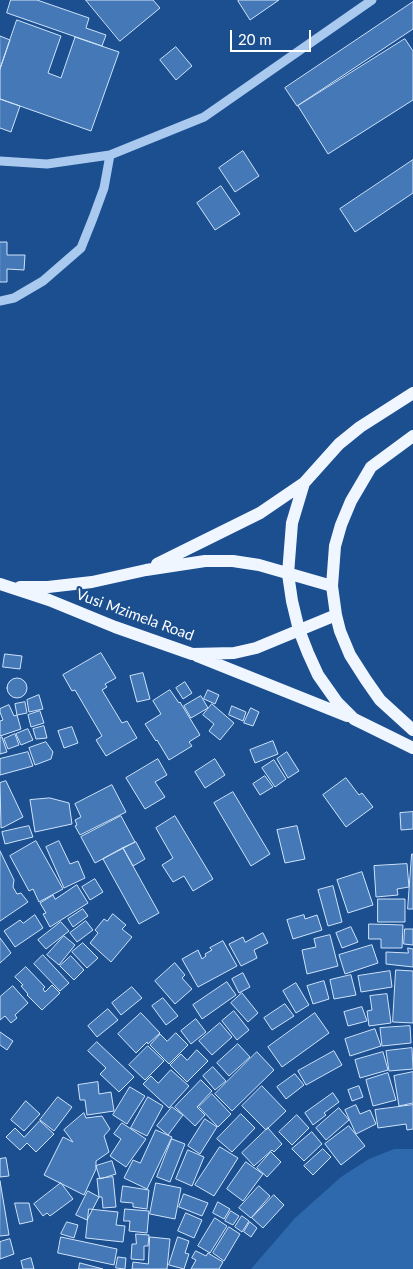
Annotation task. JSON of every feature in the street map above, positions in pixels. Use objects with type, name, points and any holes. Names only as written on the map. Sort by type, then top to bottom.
[{"type":"main road","points":[[146,570],[260,513],[304,484],[339,444],[360,426],[413,393]]},
{"type":"main road","points":[[413,436],[371,467],[350,501],[335,546],[332,586],[340,631],[350,655],[380,700],[413,730]]},
{"type":"main road","points":[[304,484],[292,523],[288,574],[292,601],[299,630],[318,675],[336,702],[354,719]]},
{"type":"main road","name":"Vusi Mzimela Road","points":[[5,585],[48,587],[92,582],[146,570],[204,561],[233,561],[259,565],[332,586]]},
{"type":"main road","name":"Vusi Mzimela Road","points":[[5,585],[192,654],[234,653],[256,648],[336,615]]},
{"type":"main road","points":[[192,654],[354,719],[413,748]]},
{"type":"street","points":[[0,161],[48,164],[110,155],[204,117],[372,0]]},
{"type":"street","points":[[0,301],[14,298],[43,281],[80,248],[104,188],[110,155]]},
{"type":"shaded area","points":[[394,1149],[413,1149],[413,1269],[251,1269],[295,1218],[341,1177],[369,1159]]},
{"type":"building","points":[[11,0],[37,0],[89,18],[86,28],[106,35],[102,46],[7,13]]},
{"type":"building","points":[[86,0],[153,0],[160,8],[120,41]]},
{"type":"building","points":[[279,0],[250,20],[238,1]]},
{"type":"building","points":[[413,2],[413,29],[297,106],[285,88]]},
{"type":"building","points":[[17,20],[61,36],[48,73],[61,78],[75,37],[119,52],[91,131],[0,99],[0,69]]},
{"type":"building","points":[[0,36],[10,40],[0,69]]},
{"type":"building","points":[[405,39],[413,51],[413,100],[328,154],[298,106]]},
{"type":"building","points":[[176,47],[192,66],[176,80],[160,60]]},
{"type":"building","points":[[0,99],[20,106],[11,132],[0,128]]},
{"type":"building","points":[[243,151],[259,176],[235,192],[219,168]]},
{"type":"building","points":[[413,160],[413,193],[355,232],[340,209]]},
{"type":"building","points":[[221,186],[240,214],[215,230],[197,203]]},
{"type":"building","points":[[0,242],[7,242],[7,255],[25,255],[24,270],[7,269],[7,282],[0,282]]},
{"type":"building","points":[[101,653],[116,678],[105,684],[107,687],[102,690],[122,723],[127,721],[137,738],[106,756],[96,740],[102,736],[75,690],[72,691],[63,675]]},
{"type":"building","points":[[5,654],[22,656],[20,669],[3,667]]},
{"type":"building","points":[[143,673],[150,699],[137,702],[130,676]]},
{"type":"building","points":[[17,678],[24,681],[27,688],[24,695],[17,698],[10,695],[7,688],[10,681]]},
{"type":"building","points":[[185,682],[192,693],[183,699],[176,688]]},
{"type":"building","points":[[170,690],[180,702],[200,735],[189,742],[192,746],[169,760],[145,724],[161,714],[153,701]]},
{"type":"building","points":[[208,690],[219,695],[215,704],[204,699]]},
{"type":"building","points":[[39,695],[43,709],[29,712],[27,700]]},
{"type":"building","points":[[201,696],[208,708],[191,718],[184,706]]},
{"type":"building","points":[[25,702],[27,713],[17,715],[15,704]]},
{"type":"building","points":[[212,704],[234,723],[220,740],[209,731],[214,724],[203,715]]},
{"type":"building","points":[[9,705],[14,716],[17,715],[21,729],[0,736],[0,721],[3,720],[0,709]]},
{"type":"building","points":[[232,706],[246,712],[243,721],[229,715]]},
{"type":"building","points":[[251,708],[259,712],[253,726],[244,723]]},
{"type":"building","points":[[40,711],[44,723],[31,727],[28,715]]},
{"type":"building","points":[[44,726],[47,738],[36,739],[33,729]]},
{"type":"building","points":[[72,727],[78,743],[64,748],[58,731]]},
{"type":"building","points":[[28,729],[33,740],[21,745],[16,734]]},
{"type":"building","points":[[15,734],[19,745],[8,749],[4,739]]},
{"type":"building","points":[[2,737],[7,752],[0,754],[0,738]]},
{"type":"building","points":[[273,741],[278,754],[255,763],[250,750]]},
{"type":"building","points":[[46,742],[53,752],[51,759],[35,765],[29,748]]},
{"type":"building","points":[[28,752],[33,766],[0,775],[0,759]]},
{"type":"building","points":[[287,752],[299,771],[288,778],[277,759]]},
{"type":"building","points":[[158,759],[167,775],[155,782],[165,797],[145,809],[126,778]]},
{"type":"building","points":[[215,759],[225,775],[205,788],[195,772]]},
{"type":"building","points":[[274,760],[286,779],[275,787],[262,768]]},
{"type":"building","points":[[265,776],[273,787],[260,795],[253,784]]},
{"type":"building","points":[[346,778],[359,795],[362,793],[373,807],[346,827],[323,795]]},
{"type":"building","points":[[6,781],[23,817],[1,828],[0,783]]},
{"type":"building","points":[[112,785],[126,812],[80,835],[75,826],[77,825],[75,820],[81,817],[75,804]]},
{"type":"building","points":[[233,792],[270,854],[251,866],[214,803]]},
{"type":"building","points":[[50,798],[69,803],[72,824],[35,832],[30,800]]},
{"type":"building","points":[[413,812],[413,829],[401,830],[400,813]]},
{"type":"building","points":[[121,816],[135,842],[95,863],[81,837]]},
{"type":"building","points":[[175,816],[213,879],[193,891],[184,876],[173,882],[162,865],[173,858],[156,828]]},
{"type":"building","points":[[29,826],[33,837],[5,844],[2,832]]},
{"type":"building","points":[[297,826],[305,859],[285,863],[277,830]]},
{"type":"building","points":[[36,841],[63,889],[39,902],[33,889],[29,891],[10,856]]},
{"type":"building","points":[[59,841],[70,864],[78,861],[85,878],[64,888],[46,847]]},
{"type":"building","points":[[136,842],[145,859],[133,866],[123,848]]},
{"type":"building","points":[[123,848],[159,913],[139,924],[103,859]]},
{"type":"building","points":[[0,851],[14,880],[13,887],[17,894],[21,893],[28,902],[0,921]]},
{"type":"building","points":[[412,854],[413,909],[408,909]]},
{"type":"building","points":[[407,864],[409,887],[397,889],[398,895],[376,897],[374,866]]},
{"type":"building","points":[[362,872],[373,905],[348,913],[337,880]]},
{"type":"building","points":[[95,879],[103,892],[90,900],[82,887]]},
{"type":"building","points":[[77,885],[88,903],[50,927],[43,914],[46,913],[40,903],[53,895],[55,899]]},
{"type":"building","points":[[333,886],[342,922],[328,926],[318,890]]},
{"type":"building","points":[[378,899],[405,899],[405,922],[378,922]]},
{"type":"building","points":[[83,909],[88,916],[73,927],[68,919]]},
{"type":"building","points":[[113,914],[126,925],[122,929],[132,937],[111,962],[90,943],[98,933],[95,930],[104,919],[107,921]]},
{"type":"building","points":[[35,915],[43,928],[15,947],[4,931],[20,920],[23,923]]},
{"type":"building","points":[[304,915],[305,919],[317,915],[322,930],[293,939],[287,920]]},
{"type":"building","points":[[86,921],[93,930],[77,942],[70,933]]},
{"type":"building","points":[[61,922],[69,931],[46,949],[38,940]]},
{"type":"building","points":[[369,924],[403,925],[402,948],[381,948],[381,939],[369,939]]},
{"type":"building","points":[[351,927],[358,942],[342,948],[336,933]]},
{"type":"building","points":[[405,929],[413,929],[413,945],[404,944]]},
{"type":"building","points":[[263,933],[268,943],[254,950],[257,958],[241,966],[229,944],[243,937],[245,942]]},
{"type":"building","points":[[330,935],[338,966],[307,974],[302,950],[316,947],[314,939]]},
{"type":"building","points":[[64,936],[75,945],[59,965],[47,955]]},
{"type":"building","points":[[0,938],[11,953],[0,963]]},
{"type":"building","points":[[223,941],[237,966],[198,987],[182,959],[198,950],[202,959],[206,956],[205,954],[212,950],[210,948]]},
{"type":"building","points":[[83,943],[98,958],[87,968],[72,952]]},
{"type":"building","points":[[372,945],[378,963],[345,974],[339,955]]},
{"type":"building","points":[[408,948],[413,949],[413,967],[386,964],[386,952],[408,953]]},
{"type":"building","points":[[43,955],[69,983],[60,991],[34,964]]},
{"type":"building","points":[[71,956],[84,970],[74,980],[60,966]]},
{"type":"building","points":[[175,963],[185,975],[182,978],[192,989],[175,1004],[155,981]]},
{"type":"building","points":[[26,967],[45,987],[43,989],[45,992],[52,985],[60,993],[42,1010],[27,995],[21,986],[23,985],[15,977]]},
{"type":"building","points":[[396,970],[413,971],[413,1023],[393,1022]]},
{"type":"building","points":[[390,971],[392,987],[361,992],[358,976]]},
{"type":"building","points":[[243,973],[250,987],[239,993],[232,979]]},
{"type":"building","points":[[351,975],[356,995],[334,999],[330,980]]},
{"type":"building","points":[[324,981],[329,999],[313,1004],[307,986]]},
{"type":"building","points":[[227,982],[236,995],[202,1019],[193,1005]]},
{"type":"building","points":[[296,983],[309,1005],[296,1013],[283,991]]},
{"type":"building","points":[[13,986],[28,1003],[15,1015],[17,1018],[11,1023],[5,1016],[0,1020],[0,997]]},
{"type":"building","points":[[132,987],[142,998],[121,1015],[112,1003]]},
{"type":"building","points":[[242,993],[258,1013],[248,1022],[231,1003]]},
{"type":"building","points":[[387,994],[391,1023],[369,1026],[367,1011],[372,1010],[370,996]]},
{"type":"building","points":[[163,998],[178,1016],[166,1025],[152,1006]]},
{"type":"building","points":[[285,1004],[294,1016],[272,1030],[264,1018]]},
{"type":"building","points":[[362,1007],[367,1021],[348,1026],[344,1012]]},
{"type":"building","points":[[108,1009],[118,1020],[97,1037],[88,1026]]},
{"type":"building","points":[[234,1011],[249,1030],[237,1040],[222,1021]]},
{"type":"building","points":[[141,1013],[160,1033],[136,1053],[118,1034]]},
{"type":"building","points":[[315,1013],[329,1033],[282,1067],[268,1047]]},
{"type":"building","points":[[196,1019],[206,1032],[191,1044],[181,1031]]},
{"type":"building","points":[[220,1023],[232,1037],[212,1055],[199,1041]]},
{"type":"building","points":[[410,1026],[411,1043],[382,1046],[380,1028]]},
{"type":"building","points":[[375,1029],[381,1046],[350,1056],[345,1039]]},
{"type":"building","points":[[0,1032],[13,1041],[7,1050],[0,1045]]},
{"type":"building","points":[[176,1033],[188,1045],[169,1064],[150,1045],[160,1034],[167,1041]]},
{"type":"building","points":[[97,1042],[134,1077],[119,1092],[100,1074],[106,1068],[88,1051]]},
{"type":"building","points":[[238,1044],[250,1057],[229,1076],[217,1063]]},
{"type":"building","points":[[148,1046],[164,1061],[145,1080],[129,1065]]},
{"type":"building","points":[[412,1048],[413,1069],[389,1071],[386,1051]]},
{"type":"building","points":[[197,1050],[208,1061],[187,1082],[170,1065],[181,1054],[187,1060]]},
{"type":"building","points":[[334,1051],[342,1065],[306,1085],[298,1071]]},
{"type":"building","points":[[257,1052],[274,1070],[232,1111],[215,1094]]},
{"type":"building","points":[[383,1052],[388,1070],[360,1078],[355,1060]]},
{"type":"building","points":[[213,1067],[226,1081],[215,1090],[203,1076]]},
{"type":"building","points":[[171,1070],[189,1086],[169,1108],[143,1084],[151,1076],[158,1083]]},
{"type":"building","points":[[413,1072],[413,1103],[399,1106],[394,1076]]},
{"type":"building","points":[[388,1073],[396,1100],[373,1106],[366,1080]]},
{"type":"building","points":[[295,1074],[304,1085],[286,1099],[277,1087]]},
{"type":"building","points":[[201,1080],[212,1091],[197,1107],[205,1115],[195,1126],[175,1107]]},
{"type":"building","points":[[98,1082],[99,1094],[111,1092],[114,1111],[87,1115],[85,1100],[80,1100],[78,1085]]},
{"type":"building","points":[[262,1086],[286,1111],[266,1130],[242,1106]]},
{"type":"building","points":[[359,1086],[363,1097],[352,1101],[348,1090]]},
{"type":"building","points":[[130,1087],[145,1096],[127,1124],[113,1115]]},
{"type":"building","points":[[333,1093],[339,1102],[324,1113],[326,1115],[313,1125],[305,1113]]},
{"type":"building","points":[[212,1094],[231,1114],[218,1127],[199,1107]]},
{"type":"building","points":[[58,1097],[72,1107],[54,1131],[40,1120]]},
{"type":"building","points":[[148,1097],[163,1106],[147,1136],[131,1128]]},
{"type":"building","points":[[26,1101],[40,1114],[24,1131],[11,1120]]},
{"type":"building","points":[[356,1105],[360,1114],[370,1110],[376,1124],[356,1134],[345,1110]]},
{"type":"building","points":[[413,1105],[413,1129],[407,1130],[406,1124],[378,1128],[375,1110]]},
{"type":"building","points":[[172,1107],[183,1115],[168,1135],[157,1126]]},
{"type":"building","points":[[339,1108],[349,1120],[326,1140],[316,1128]]},
{"type":"building","points":[[84,1113],[86,1118],[102,1116],[110,1129],[104,1136],[109,1152],[96,1161],[96,1169],[84,1195],[44,1175],[63,1137],[73,1142],[64,1130]]},
{"type":"building","points":[[241,1114],[255,1128],[232,1152],[217,1139]]},
{"type":"building","points":[[297,1115],[309,1128],[292,1145],[279,1132]]},
{"type":"building","points":[[205,1119],[217,1127],[200,1154],[188,1146]]},
{"type":"building","points":[[40,1121],[54,1134],[36,1152],[27,1143],[20,1150],[6,1137],[15,1128],[24,1137]]},
{"type":"building","points":[[122,1123],[146,1139],[126,1167],[110,1156],[121,1139],[114,1134]]},
{"type":"building","points":[[349,1126],[365,1146],[341,1165],[325,1144]]},
{"type":"building","points":[[268,1128],[282,1144],[254,1166],[242,1153]]},
{"type":"building","points":[[156,1130],[172,1137],[147,1189],[124,1178],[133,1160],[140,1163]]},
{"type":"building","points":[[312,1132],[322,1144],[304,1161],[292,1149]]},
{"type":"building","points":[[172,1139],[185,1144],[170,1182],[157,1177]]},
{"type":"building","points":[[220,1147],[238,1158],[214,1196],[195,1185]]},
{"type":"building","points":[[323,1149],[331,1157],[313,1175],[304,1166]]},
{"type":"building","points":[[188,1150],[204,1157],[192,1186],[176,1179]]},
{"type":"building","points":[[271,1152],[281,1162],[267,1177],[257,1168]]},
{"type":"building","points":[[6,1158],[9,1176],[0,1177],[0,1159]]},
{"type":"building","points":[[112,1161],[116,1174],[100,1179],[96,1166]]},
{"type":"building","points":[[246,1162],[263,1174],[243,1201],[227,1189]]},
{"type":"building","points":[[113,1177],[116,1207],[103,1208],[102,1197],[99,1197],[97,1179]]},
{"type":"building","points":[[0,1181],[9,1235],[0,1236]]},
{"type":"building","points":[[61,1183],[73,1199],[50,1216],[47,1213],[43,1216],[34,1204]]},
{"type":"building","points":[[156,1183],[181,1188],[175,1219],[150,1214]]},
{"type":"building","points":[[123,1186],[149,1190],[147,1209],[133,1207],[133,1203],[121,1202]]},
{"type":"building","points":[[259,1186],[270,1196],[251,1218],[239,1208]]},
{"type":"building","points":[[88,1191],[99,1197],[87,1220],[76,1215]]},
{"type":"building","points":[[184,1194],[208,1203],[202,1216],[179,1207]]},
{"type":"building","points":[[274,1195],[284,1205],[263,1228],[252,1218]]},
{"type":"building","points":[[218,1202],[230,1209],[224,1219],[213,1213]]},
{"type":"building","points":[[15,1203],[29,1203],[33,1221],[20,1224]]},
{"type":"building","points":[[89,1209],[118,1212],[116,1225],[125,1226],[123,1242],[86,1238]]},
{"type":"building","points":[[125,1209],[149,1211],[147,1233],[129,1231],[130,1221],[124,1221]]},
{"type":"building","points":[[231,1211],[239,1216],[233,1225],[225,1221]]},
{"type":"building","points":[[186,1213],[202,1220],[194,1238],[178,1231]]},
{"type":"building","points":[[242,1216],[249,1221],[242,1232],[235,1227]]},
{"type":"building","points":[[215,1218],[227,1226],[210,1253],[198,1246]]},
{"type":"building","points":[[67,1222],[78,1225],[74,1238],[61,1234]]},
{"type":"building","points":[[250,1222],[257,1228],[251,1237],[244,1232]]},
{"type":"building","points":[[229,1227],[240,1234],[224,1261],[213,1253]]},
{"type":"building","points":[[136,1234],[149,1235],[148,1246],[144,1246],[144,1260],[131,1259],[132,1244],[136,1244]]},
{"type":"building","points":[[61,1237],[117,1249],[114,1265],[58,1253]]},
{"type":"building","points":[[150,1237],[170,1239],[167,1269],[132,1269],[133,1262],[148,1264]]},
{"type":"building","points":[[178,1237],[189,1241],[185,1253],[189,1254],[184,1269],[169,1265]]},
{"type":"building","points":[[10,1239],[14,1254],[0,1259],[0,1242]]},
{"type":"building","points":[[196,1251],[206,1256],[208,1253],[223,1262],[219,1269],[191,1269],[196,1260],[192,1258]]},
{"type":"building","points":[[118,1257],[126,1258],[125,1269],[116,1268]]},
{"type":"building","points":[[31,1258],[34,1269],[23,1269],[21,1261]]},
{"type":"building","points":[[80,1263],[103,1269],[79,1269]]}]
